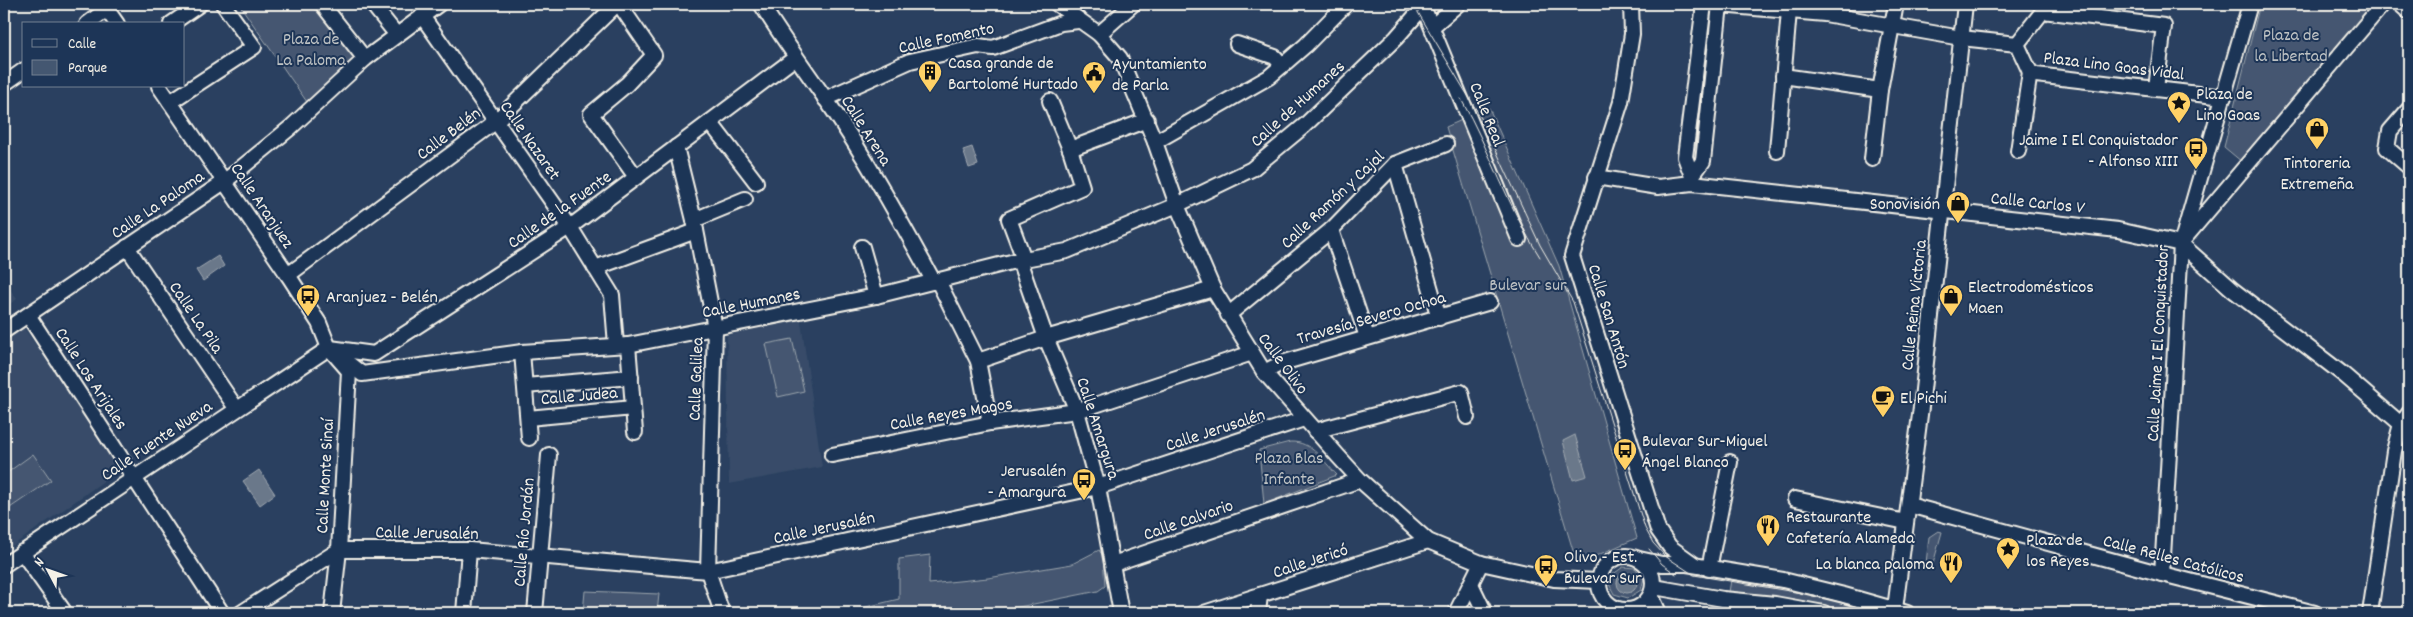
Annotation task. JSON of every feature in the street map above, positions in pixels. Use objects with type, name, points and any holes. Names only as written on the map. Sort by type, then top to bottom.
[{"type":"street","points":[[174,22],[200,4]]},
{"type":"street","points":[[170,102],[254,47],[223,4]]},
{"type":"street","points":[[322,4],[365,59]]},
{"type":"street","points":[[372,4],[396,34]]},
{"type":"street","name":"Calle La Paloma","points":[[4,331],[224,182],[290,128],[365,59],[396,34],[439,4]]},
{"type":"street","name":"Calle Belén","points":[[288,275],[495,122],[618,4],[654,55],[627,84],[591,114],[636,178]]},
{"type":"street","name":"Calle Arena","points":[[761,4],[795,58],[826,99],[892,204],[936,282],[978,361],[990,423]]},
{"type":"street","name":"Calle Olivo","points":[[1057,4],[1078,21],[1099,34],[1120,58],[1147,120],[1177,205],[1213,289],[1264,372],[1360,480],[1428,541],[1481,563],[1554,579],[1600,586]]},
{"type":"street","points":[[1099,34],[1133,4]]},
{"type":"street","points":[[1155,142],[1269,76],[1306,44],[1346,4]]},
{"type":"street","points":[[1433,26],[1458,4]]},
{"type":"street","name":"Calle San Antón","points":[[1631,4],[1632,34],[1621,102],[1572,256],[1658,530],[1675,552],[1695,565]]},
{"type":"street","points":[[1692,179],[1685,157],[1704,4]]},
{"type":"street","points":[[1692,179],[1702,161],[1714,4],[1768,6],[1789,11],[1826,9],[1891,26],[1961,38],[2017,44],[2043,10],[2164,26],[2156,88]]},
{"type":"street","points":[[1872,159],[1880,90],[1896,4]]},
{"type":"street","name":"Calle Reina Victoria","points":[[1901,611],[1906,522],[1965,4]]},
{"type":"street","name":"Calle Jaime I El Conquistador","points":[[2162,574],[2181,244],[2250,4]]},
{"type":"street","points":[[2181,244],[2383,4]]},
{"type":"street","points":[[2400,4],[2409,12]]},
{"type":"street","name":"Calle Real","points":[[1423,5],[1519,239]]},
{"type":"street","name":"Calle de Humanes","points":[[1177,205],[1252,168],[1297,132],[1396,38],[1423,5]]},
{"type":"street","points":[[89,22],[105,7],[116,22]]},
{"type":"street","points":[[1777,151],[1789,11]]},
{"type":"street","name":"Calle Nazaret","points":[[422,16],[570,227],[612,295],[630,377],[635,432]]},
{"type":"street","name":"Calle Fomento","points":[[826,99],[910,61],[978,46],[992,48],[1061,23],[1078,21]]},
{"type":"street","points":[[1237,44],[1267,54],[1282,65]]},
{"type":"street","name":"Plaza Lino Goas Vidal","points":[[2017,44],[2030,72],[2036,76],[2224,97]]},
{"type":"street","name":"Calle de la Fuente","points":[[329,348],[374,354],[570,227],[795,58]]},
{"type":"street","points":[[5,81],[22,71]]},
{"type":"street","points":[[2018,151],[2030,72]]},
{"type":"street","points":[[1783,76],[1880,90]]},
{"type":"street","name":"Calle Aranjuez","points":[[160,88],[288,275],[318,323],[329,348]]},
{"type":"street","points":[[1050,100],[1070,149],[1147,120]]},
{"type":"street","points":[[2409,109],[2390,130],[2387,148],[2409,168]]},
{"type":"street","points":[[710,122],[756,182]]},
{"type":"street","name":"Calle Ramón y Cajal","points":[[1228,315],[1331,230],[1394,164],[1446,144]]},
{"type":"street","name":"Calle Galilea","points":[[676,147],[695,226],[715,328],[708,571],[722,613]]},
{"type":"street","name":"Calle Amargura","points":[[1070,149],[1082,187],[1010,218],[1046,338],[1077,411],[1098,487],[1121,613]]},
{"type":"street","points":[[1394,164],[1439,318]]},
{"type":"street","name":"Calle Carlos V","points":[[1596,176],[1658,187],[1692,179],[2118,230],[2181,244],[2233,290],[2406,422]]},
{"type":"street","points":[[595,268],[695,226],[745,198]]},
{"type":"street","name":"Calle Humanes","points":[[329,348],[362,374],[522,352],[622,345],[876,296],[1022,260],[1067,251],[1177,205]]},
{"type":"street","points":[[1331,230],[1367,337]]},
{"type":"street","name":"Calle La Pila","points":[[127,247],[236,408]]},
{"type":"street","points":[[862,247],[876,296]]},
{"type":"street","points":[[978,361],[1046,338],[1213,289]]},
{"type":"street","name":"Travesía Severo Ochoa","points":[[1264,372],[1282,363],[1490,302]]},
{"type":"street","name":"Calle Los Arijales","points":[[28,315],[222,613]]},
{"type":"street","name":"Calle Fuente Nueva","points":[[4,565],[134,476],[329,348]]},
{"type":"street","name":"Calle Monte Sinaí","points":[[329,348],[349,371],[339,550],[332,613]]},
{"type":"street","points":[[522,352],[529,438]]},
{"type":"street","points":[[1077,411],[1252,353]]},
{"type":"street","points":[[525,386],[630,377]]},
{"type":"street","points":[[1315,431],[1460,392],[1468,417]]},
{"type":"street","name":"Calle Judea","points":[[528,418],[633,408]]},
{"type":"street","name":"Calle Reyes Magos","points":[[832,455],[990,423],[1077,411]]},
{"type":"street","name":"Calle Jerusalén","points":[[339,550],[469,550],[708,571],[1098,487],[1304,419]]},
{"type":"street","points":[[2370,613],[2394,451],[2406,422]]},
{"type":"street","name":"Calle Río Jordán","points":[[535,613],[549,454]]},
{"type":"street","points":[[1709,569],[1730,462]]},
{"type":"street","name":"Calle Calvario","points":[[1113,564],[1360,480]]},
{"type":"street","points":[[1796,499],[1906,522]]},
{"type":"street","name":"Calle Relles Católicos","points":[[1909,505],[2162,574],[2315,613]]},
{"type":"street","name":"Calle Jericó","points":[[1204,613],[1428,541]]},
{"type":"street","points":[[241,613],[339,550]]},
{"type":"street","points":[[464,613],[469,550]]},
{"type":"street","points":[[22,552],[65,613]]},
{"type":"street","points":[[1606,613],[1600,586],[1606,565],[1614,559],[1630,556],[1662,564],[1695,565],[1709,569],[1783,580],[1901,611]]},
{"type":"street","points":[[1639,559],[1649,568],[1652,591],[1659,613]]},
{"type":"street","points":[[1456,613],[1481,563]]},
{"type":"street","points":[[1471,584],[1485,613]]},
{"type":"street","points":[[1600,586],[1611,606],[1624,610],[1639,607],[1652,591]]},
{"type":"street","points":[[1652,591],[1824,613]]},
{"type":"street","points":[[1258,613],[1260,595]]},
{"type":"shaded area","points":[[972,147],[978,165],[969,168],[963,150]]},
{"type":"shaded area","points":[[218,256],[224,266],[203,281],[196,270]]},
{"type":"shaded area","points":[[4,281],[17,299],[4,308]]},
{"type":"shaded area","points":[[800,315],[822,467],[729,484],[727,336]]},
{"type":"shaded area","points":[[21,324],[122,468],[4,552],[4,335]]},
{"type":"shaded area","points":[[1575,435],[1587,476],[1573,480],[1563,441]]},
{"type":"shaded area","points":[[259,470],[275,494],[260,505],[243,481]]},
{"type":"shaded area","points":[[1627,573],[1634,576],[1637,583],[1634,590],[1627,593],[1620,590],[1617,583],[1620,576]]},
{"type":"green space","name":"Plaza de La Paloma","points":[[239,4],[319,4],[361,59],[307,102]]},
{"type":"green space","name":"Plaza de la Libertad","points":[[2260,4],[2376,4],[2242,162],[2224,147]]},
{"type":"green space","name":"Bulevar sur","points":[[1489,108],[1559,266],[1637,538],[1577,564],[1446,127]]},
{"type":"green space","points":[[792,339],[804,391],[778,397],[766,344]]},
{"type":"green space","name":"Plaza Blas Infante","points":[[1290,442],[1311,448],[1337,475],[1264,504],[1259,450]]},
{"type":"green space","points":[[33,454],[51,480],[4,512],[4,475]]},
{"type":"green space","points":[[1938,531],[1942,532],[1933,564],[1926,563],[1929,537]]},
{"type":"green space","points":[[1099,550],[1103,556],[1105,586],[1098,591],[989,613],[841,613],[899,599],[899,559],[930,555],[929,584],[988,578],[1072,564]]},
{"type":"green space","points":[[1623,567],[1635,568],[1644,578],[1641,590],[1628,598],[1614,594],[1609,584],[1612,575]],"holes":[[[1626,573],[1634,577],[1636,582],[1632,591],[1617,583],[1618,577]]]},
{"type":"green space","points":[[1731,580],[1789,588],[1890,613],[1846,613],[1729,592]]},
{"type":"green space","points":[[585,591],[659,594],[657,613],[583,613]]},
{"type":"tram line","points":[[1413,4],[1480,116],[1540,245],[1573,302],[1645,528],[1653,543],[1665,556],[1694,575],[1813,595],[1881,613]]},
{"type":"tram line","points":[[1461,99],[1518,219],[1540,257]]},
{"type":"tram line","points":[[1649,549],[1662,564],[1676,574]]},
{"type":"place","name":"Casa grande de Bartolomé Hurtado","points":[[930,93]]},
{"type":"place","name":"Ayuntamiento de Parla","points":[[1094,94]]},
{"type":"place","name":"Plaza de Lino Goas","points":[[2179,124]]},
{"type":"place","name":"Tintoreria Extremeña","points":[[2317,150]]},
{"type":"place","name":"Jaime I El Conquistador - Alfonso XIII","points":[[2196,170]]},
{"type":"place","name":"Sonovisión","points":[[1958,224]]},
{"type":"place","name":"Aranjuez - Belén","points":[[308,317]]},
{"type":"place","name":"Electrodomésticos Maen","points":[[1951,317]]},
{"type":"place","name":"El Pichi","points":[[1883,418]]},
{"type":"place","name":"Bulevar Sur-Miguel Ángel Blanco","points":[[1625,471]]},
{"type":"place","name":"Jerusalén - Amargura","points":[[1084,501]]},
{"type":"place","name":"Restaurante Cafetería Alameda","points":[[1768,547]]},
{"type":"place","name":"Plaza de los Reyes","points":[[2008,570]]},
{"type":"place","name":"La blanca paloma","points":[[1951,584]]},
{"type":"place","name":"Olivo - Est. Bulevar Sur","points":[[1546,587]]}]
